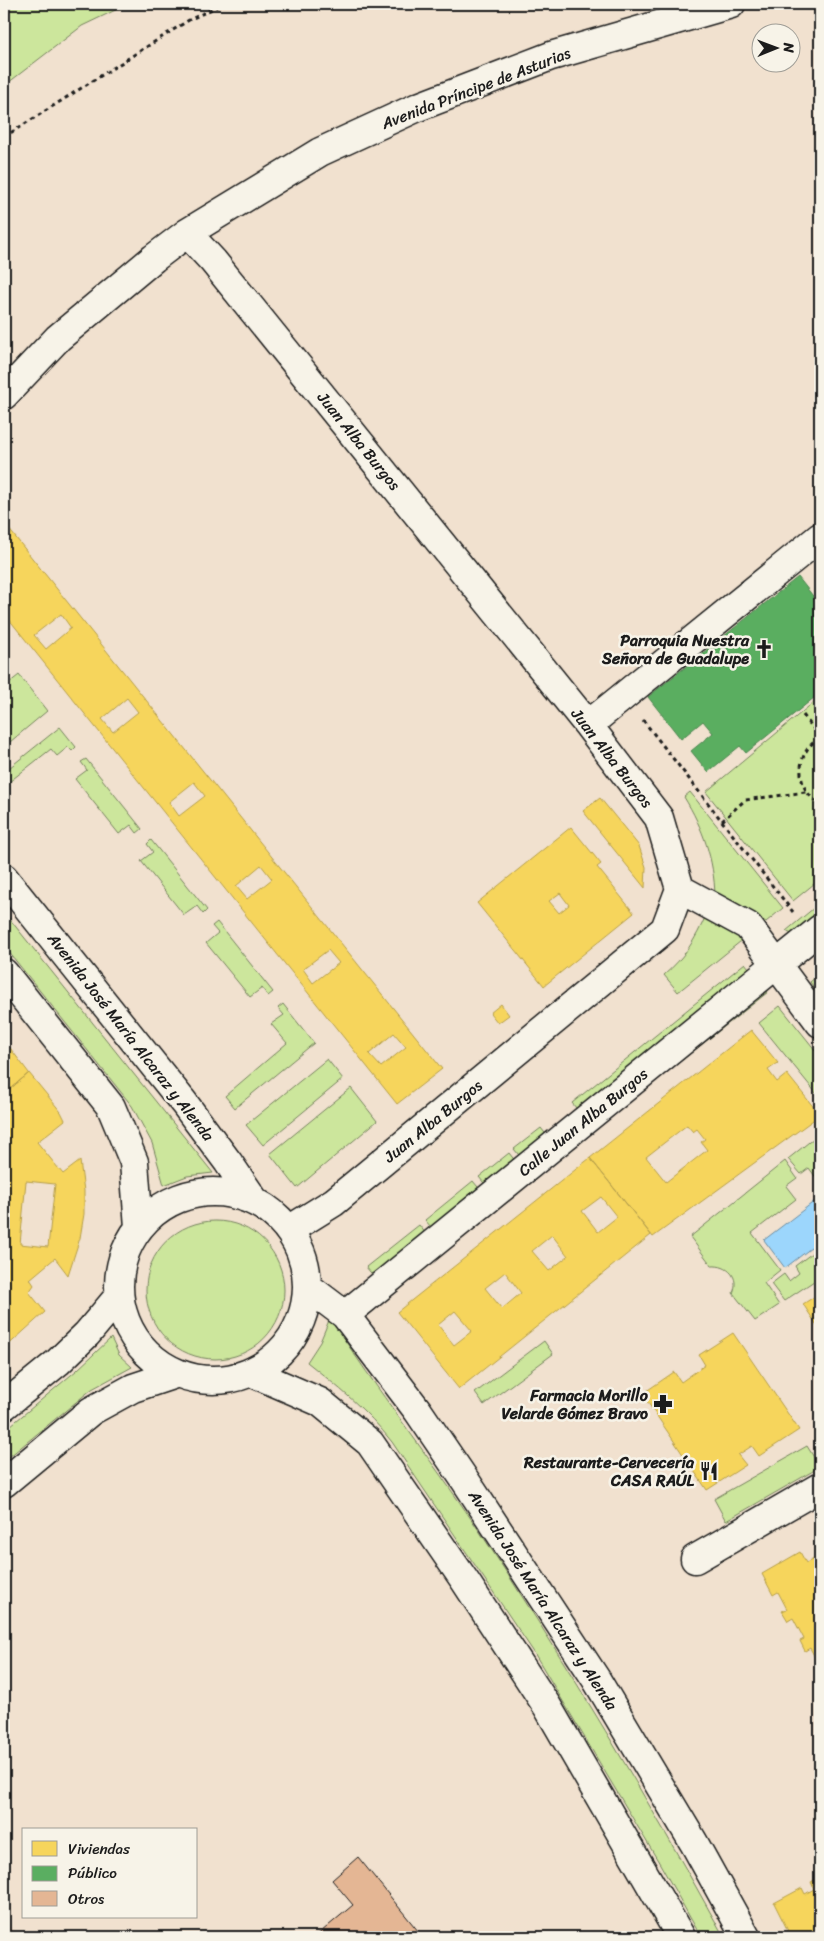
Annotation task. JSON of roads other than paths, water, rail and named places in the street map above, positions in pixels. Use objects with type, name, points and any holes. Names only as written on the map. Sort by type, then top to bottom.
[{"type":"street","name":"Avenida Príncipe de Asturias","points":[[4,395],[58,338],[154,258],[187,233],[320,152],[418,107],[551,56],[731,4]]},
{"type":"street","name":"Juan Alba Burgos","points":[[187,233],[219,268],[588,725],[658,818],[680,889],[665,929],[334,1202],[289,1230]]},
{"type":"street","points":[[588,725],[820,537]]},
{"type":"street","name":"Avenida José María Alcaraz y Alenda","points":[[4,878],[184,1103],[254,1200]]},
{"type":"street","points":[[680,889],[748,926],[820,1023]]},
{"type":"street","name":"Calle Juan Alba Burgos","points":[[345,1315],[816,933]]},
{"type":"street","points":[[4,973],[111,1107],[134,1162],[139,1227]]},
{"type":"street","points":[[223,1192],[254,1200],[273,1213],[289,1230],[303,1257],[308,1287],[304,1314],[292,1338],[275,1358],[253,1373],[227,1380],[200,1380],[175,1374],[153,1360],[136,1342],[124,1320],[118,1296],[119,1271],[126,1248],[139,1227],[162,1206],[191,1193],[223,1192]]},
{"type":"street","name":"Avenida José María Alcaraz y Alenda","points":[[308,1287],[345,1315],[418,1411],[596,1678],[694,1843],[746,1937]]},
{"type":"street","points":[[4,1406],[58,1362],[86,1334],[118,1296]]},
{"type":"street","points":[[253,1373],[320,1402],[370,1443],[465,1581],[547,1706],[681,1937]]},
{"type":"street","points":[[4,1484],[91,1411],[133,1388],[175,1374]]},
{"type":"street","points":[[695,1559],[820,1486]]},
{"type":"water","points":[[820,1197],[820,1241],[785,1268],[764,1240]]},
{"type":"place","name":"Parroquia Nuestra Señora de Guadalupe","points":[[764,649]]},
{"type":"place","name":"Farmacia Morillo Velarde Gómez Bravo","points":[[663,1404]]},
{"type":"place","name":"Restaurante-Cervecería CASA RAÚL","points":[[709,1471]]}]
